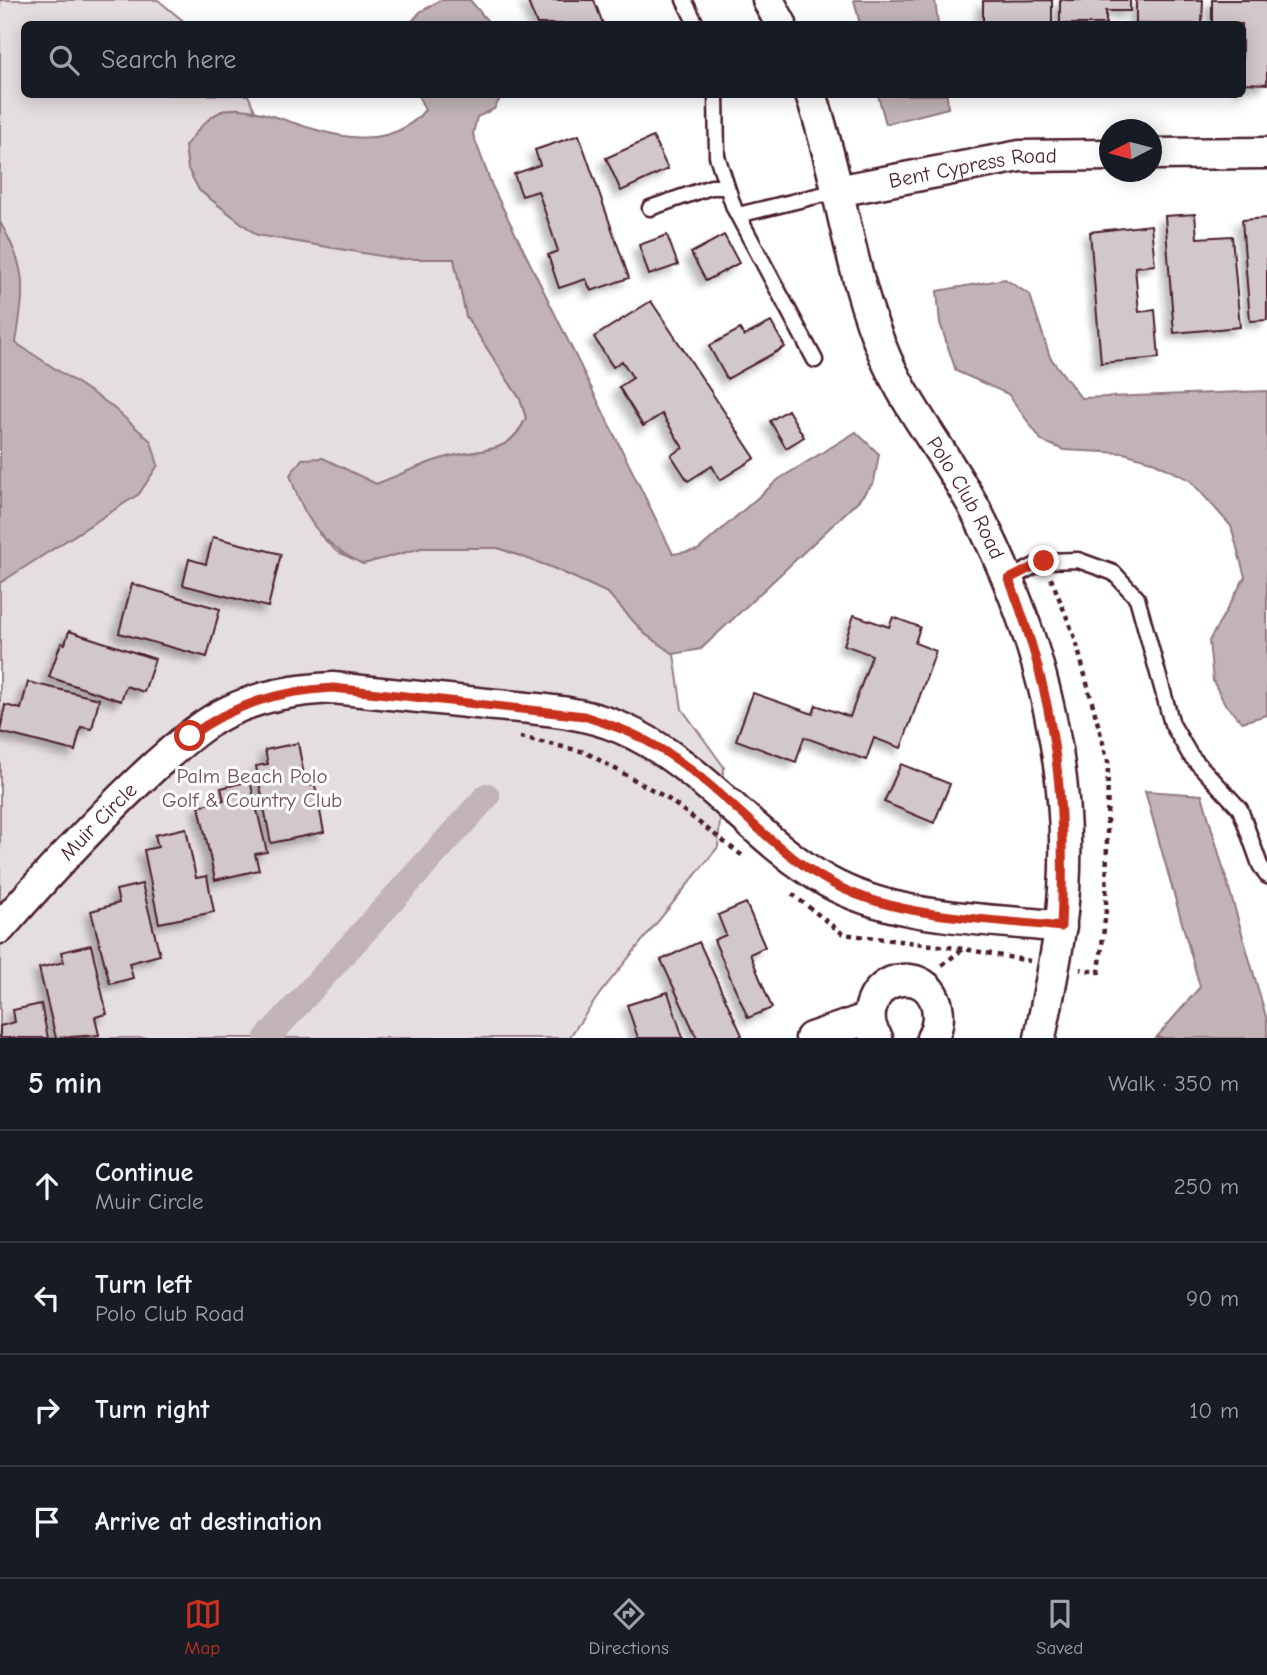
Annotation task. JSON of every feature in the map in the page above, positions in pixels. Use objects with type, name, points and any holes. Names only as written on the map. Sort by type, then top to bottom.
[{"type":"street","points":[[768,0],[779,21]]},
{"type":"street","name":"Polo Club Road","points":[[812,98],[823,129],[851,259],[871,322],[888,362],[974,506],[1009,579],[1038,663],[1061,782],[1065,854],[1061,927],[1040,1038]]},
{"type":"street","points":[[1162,154],[1267,153]]},
{"type":"street","name":"Bent Cypress Road","points":[[837,191],[1020,156],[1099,155]]},
{"type":"street","name":"Muir Circle","points":[[3,919],[123,795],[204,725],[261,698],[297,690],[333,688],[565,712],[596,720],[654,745],[685,767],[797,861],[829,882],[863,898],[900,908],[1061,927]]},
{"type":"street","points":[[811,1038],[873,1028],[870,1005],[878,992],[889,984],[902,980],[916,982],[928,989],[936,1000],[939,1020],[932,1038]]},
{"type":"lane","points":[[684,0],[694,21]]},
{"type":"lane","points":[[716,98],[717,156],[727,187],[738,215],[815,360]]},
{"type":"lane","points":[[650,208],[711,187],[727,187]]},
{"type":"lane","points":[[738,215],[837,191]]},
{"type":"lane","points":[[1009,579],[1044,561],[1078,560],[1114,573],[1137,598],[1172,724],[1189,755],[1240,808],[1260,865],[1267,876]]},
{"type":"path","points":[[788,891],[844,934],[964,949],[1099,972],[1106,910],[1108,762],[1075,638],[1044,561]]},
{"type":"path","points":[[514,736],[584,752],[667,798],[755,866]]},
{"type":"green space","name":"Palm Beach Polo Golf & Country Club","points":[[0,0],[158,0],[183,21],[21,21],[21,98],[249,98],[255,111],[221,111],[199,190],[258,235],[454,259],[466,316],[520,399],[526,418],[519,430],[503,445],[439,460],[376,484],[350,472],[319,534],[336,551],[363,564],[421,548],[498,548],[551,567],[608,593],[645,634],[674,654],[682,709],[724,767],[718,847],[601,992],[569,1038],[0,1038]]},
{"type":"shaded area","points":[[441,0],[470,0],[488,21],[412,21],[420,12]]},
{"type":"shaded area","points":[[854,0],[935,0],[938,21],[859,21]]},
{"type":"shaded area","points":[[419,98],[500,98],[494,109],[477,117],[473,134],[492,186],[673,554],[698,550],[779,479],[856,432],[879,454],[874,482],[858,501],[701,649],[674,654],[645,634],[608,593],[551,567],[498,548],[421,548],[363,564],[325,539],[301,505],[290,475],[302,459],[323,458],[376,484],[439,460],[503,445],[519,431],[526,418],[520,399],[466,316],[454,259],[398,259],[257,235],[199,190],[188,169],[185,146],[210,119],[227,110],[257,112],[336,135],[375,137],[393,133],[410,124],[425,110]]},
{"type":"shaded area","points":[[879,98],[947,98],[948,108],[886,124]]},
{"type":"shaded area","points":[[0,222],[16,254],[22,281],[16,343],[109,404],[151,441],[158,465],[139,494],[0,583]]},
{"type":"shaded area","points":[[1005,279],[1030,295],[1050,357],[1081,398],[1267,391],[1267,715],[1242,722],[1225,704],[1213,681],[1209,641],[1245,577],[1231,526],[1190,480],[1151,461],[1124,453],[1064,450],[1042,441],[1008,394],[956,371],[940,323],[937,291]]},
{"type":"shaded area","points":[[1145,791],[1202,795],[1267,1020],[1267,1038],[1156,1038],[1200,987]]},
{"type":"building","points":[[527,0],[594,0],[602,21],[536,21]]},
{"type":"building","points":[[1052,0],[1052,21],[983,21],[983,1]]},
{"type":"building","points":[[1060,0],[1130,0],[1130,11],[1106,11],[1106,21],[1060,21]]},
{"type":"building","points":[[1136,0],[1203,0],[1202,21],[1136,21]]},
{"type":"building","points":[[1212,0],[1267,0],[1267,84],[1246,83],[1246,21],[1212,21]]},
{"type":"building","points":[[579,135],[629,278],[591,291],[586,279],[559,288],[548,255],[558,251],[538,191],[522,196],[514,174],[540,165],[535,150]]},
{"type":"building","points":[[653,137],[668,169],[621,191],[606,158]]},
{"type":"building","points":[[1195,214],[1197,238],[1232,236],[1240,327],[1174,333],[1165,216]]},
{"type":"building","points":[[1267,218],[1267,320],[1250,321],[1242,220]]},
{"type":"building","points":[[1151,225],[1155,265],[1135,267],[1139,312],[1155,310],[1159,358],[1101,363],[1090,232]]},
{"type":"building","points":[[667,235],[678,265],[649,275],[639,245]]},
{"type":"building","points":[[724,235],[739,263],[706,281],[691,253]]},
{"type":"building","points":[[651,301],[755,458],[720,480],[712,466],[688,481],[671,455],[683,448],[662,414],[643,426],[619,387],[633,378],[622,361],[613,367],[594,337]]},
{"type":"building","points":[[771,322],[785,347],[727,379],[709,346],[740,329],[744,336]]},
{"type":"building","points":[[788,410],[804,437],[786,448],[770,421]]},
{"type":"building","points":[[213,537],[281,554],[268,607],[183,585],[189,559],[206,564]]},
{"type":"building","points":[[132,584],[220,609],[207,657],[119,633]]},
{"type":"building","points":[[854,615],[889,627],[893,617],[920,627],[915,643],[936,651],[901,748],[874,738],[866,760],[804,737],[796,762],[736,740],[753,693],[813,714],[816,705],[850,717],[872,655],[844,645]]},
{"type":"building","points":[[69,631],[155,659],[144,692],[126,686],[121,701],[49,677],[61,643],[65,644]]},
{"type":"building","points":[[28,682],[99,699],[92,729],[81,727],[75,751],[0,732],[5,705],[21,709]]},
{"type":"building","points":[[298,743],[306,786],[315,785],[324,832],[271,843],[256,766],[268,764],[265,750]]},
{"type":"building","points":[[901,764],[950,784],[934,823],[884,802]]},
{"type":"building","points":[[250,781],[267,852],[255,854],[259,870],[215,880],[199,806],[224,800],[221,788]]},
{"type":"building","points":[[186,828],[196,878],[207,876],[214,912],[159,923],[144,850],[158,847],[155,835]]},
{"type":"building","points":[[142,884],[160,955],[129,963],[133,978],[110,984],[91,911],[119,903],[116,890]]},
{"type":"building","points":[[746,903],[765,947],[750,954],[772,1008],[748,1018],[714,940],[726,935],[718,915]]},
{"type":"building","points":[[699,942],[742,1035],[737,1038],[697,1038],[661,960]]},
{"type":"building","points":[[91,945],[107,1014],[95,1017],[99,1035],[56,1038],[39,968],[64,962],[61,952]]},
{"type":"building","points":[[668,992],[683,1038],[638,1038],[627,1005]]},
{"type":"building","points":[[41,1004],[48,1038],[0,1038],[0,1026],[15,1022],[13,1010]]},
{"type":"waterway","points":[[267,1038],[487,796]]},
{"type":"route","points":[[190,736],[228,711],[261,698],[297,690],[333,688],[584,716],[620,728],[654,745],[685,767],[797,861],[829,882],[863,898],[900,908],[1061,927],[1065,854],[1061,782],[1050,710],[1038,663],[1009,579],[1044,561]]}]
